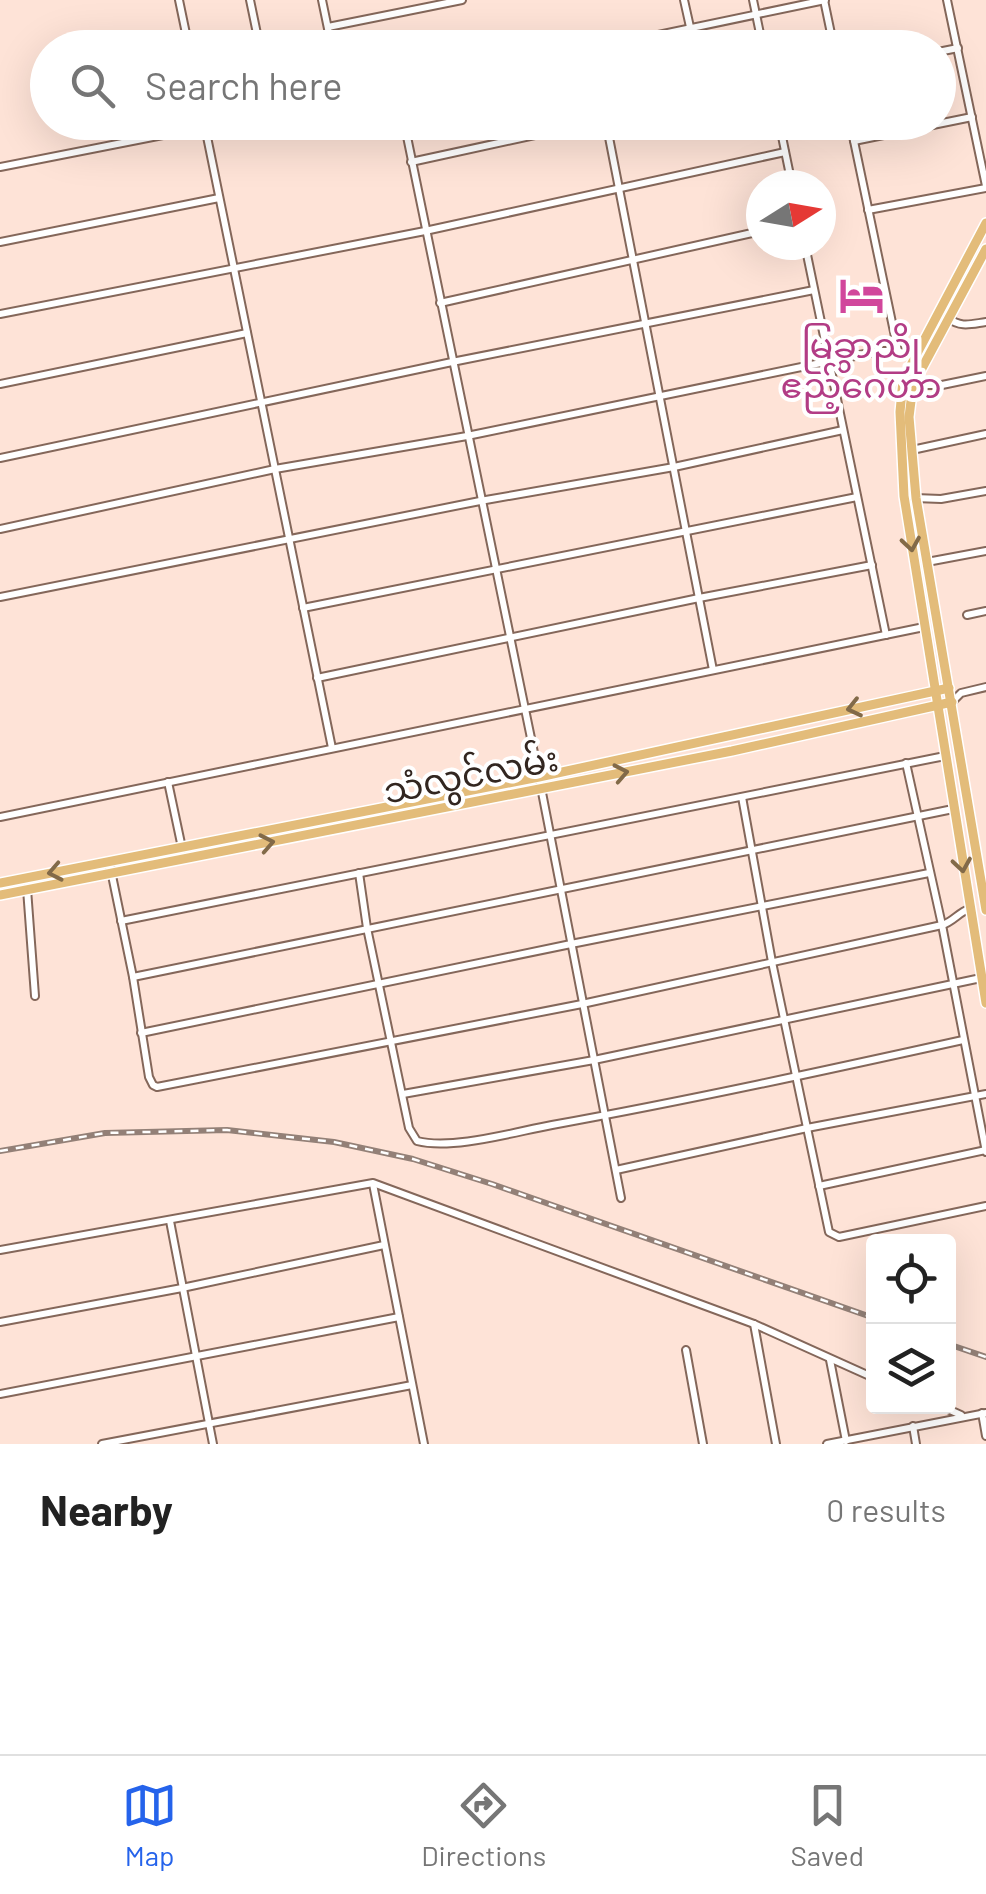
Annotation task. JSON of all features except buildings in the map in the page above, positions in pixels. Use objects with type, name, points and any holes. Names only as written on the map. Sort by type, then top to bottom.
[{"type":"main road","points":[[985,227],[914,358],[904,380],[900,412],[904,496],[986,1003]]},
{"type":"main road","points":[[986,248],[912,384],[910,417],[916,498],[986,910]]},
{"type":"main road","name":"သံလွင်လမ်း","points":[[0,883],[539,777],[949,688]]},
{"type":"main road","name":"သံလွင်လမ်း","points":[[0,895],[540,790],[952,702]]},
{"type":"street","points":[[179,0],[185,30]]},
{"type":"street","points":[[250,0],[256,30]]},
{"type":"street","points":[[322,0],[329,30]]},
{"type":"street","points":[[328,27],[462,0]]},
{"type":"street","points":[[684,0],[690,26]]},
{"type":"street","points":[[753,0],[759,30]]},
{"type":"street","points":[[673,30],[824,0],[830,30]]},
{"type":"street","points":[[948,0],[954,30]]},
{"type":"street","points":[[868,210],[986,187],[956,38]]},
{"type":"street","points":[[956,121],[972,118]]},
{"type":"street","points":[[0,168],[133,140]]},
{"type":"street","points":[[208,140],[332,748]]},
{"type":"street","points":[[407,140],[539,777],[621,1198]]},
{"type":"street","points":[[411,162],[512,140]]},
{"type":"street","points":[[610,140],[714,670]]},
{"type":"street","points":[[783,140],[789,170]]},
{"type":"street","points":[[859,140],[854,141],[898,351]]},
{"type":"street","points":[[0,314],[425,230],[785,152]]},
{"type":"street","points":[[0,242],[220,198]]},
{"type":"street","points":[[440,303],[746,234]]},
{"type":"street","points":[[808,260],[886,635]]},
{"type":"street","points":[[0,458],[814,290]]},
{"type":"street","points":[[948,318],[960,325],[986,322]]},
{"type":"street","points":[[0,384],[247,333]]},
{"type":"street","points":[[0,529],[275,469],[467,436],[879,351],[898,351],[914,358]]},
{"type":"street","points":[[912,384],[942,385],[986,376]]},
{"type":"street","points":[[0,597],[674,467],[843,430]]},
{"type":"street","points":[[912,450],[986,434]]},
{"type":"street","points":[[904,496],[942,499],[986,491]]},
{"type":"street","points":[[303,608],[858,497]]},
{"type":"street","points":[[927,562],[986,551]]},
{"type":"street","points":[[318,678],[872,565]]},
{"type":"street","points":[[967,615],[986,612]]},
{"type":"street","points":[[0,816],[924,628]]},
{"type":"street","points":[[949,688],[961,693]]},
{"type":"street","points":[[952,702],[961,693],[986,688]]},
{"type":"street","points":[[121,920],[945,756]]},
{"type":"street","points":[[819,1186],[986,1151],[906,763]]},
{"type":"street","points":[[168,782],[182,848]]},
{"type":"street","points":[[742,796],[828,1228],[836,1236],[986,1206]]},
{"type":"street","points":[[133,977],[954,809]]},
{"type":"street","points":[[109,861],[149,1077],[157,1087],[582,1004],[942,926],[970,910]]},
{"type":"street","points":[[359,873],[379,984],[412,1136],[417,1141],[435,1144],[605,1116],[963,1040]]},
{"type":"street","points":[[141,1034],[929,873]]},
{"type":"street","points":[[27,889],[36,996]]},
{"type":"street","points":[[403,1094],[594,1060],[982,978]]},
{"type":"street","points":[[616,1170],[986,1094]]},
{"type":"street","points":[[372,1183],[424,1444]]},
{"type":"street","points":[[0,1250],[372,1183],[754,1324],[866,1375]]},
{"type":"street","points":[[170,1221],[213,1444]]},
{"type":"street","points":[[0,1322],[384,1245]]},
{"type":"street","points":[[0,1394],[399,1317]]},
{"type":"street","points":[[754,1324],[776,1444]]},
{"type":"street","points":[[686,1350],[703,1444]]},
{"type":"street","points":[[830,1359],[846,1442]]},
{"type":"street","points":[[102,1444],[412,1384]]},
{"type":"street","points":[[956,1413],[962,1416]]},
{"type":"street","points":[[827,1444],[984,1413],[986,1436]]},
{"type":"street","points":[[913,1426],[916,1444]]},
{"type":"railway","points":[[0,1151],[105,1133],[227,1130],[334,1142],[413,1159],[492,1184],[866,1315]]},
{"type":"railway","points":[[956,1347],[986,1357]]},
{"type":"place","name":"မြခွာညို ဧည့်ဂေဟာ","points":[[861,296]]}]
